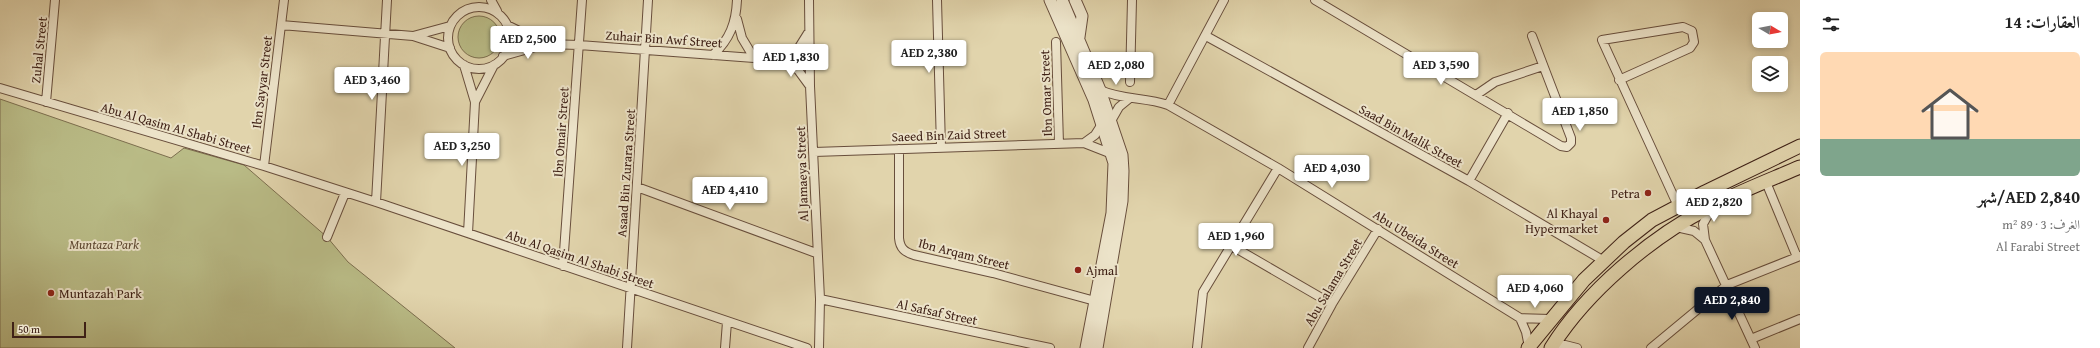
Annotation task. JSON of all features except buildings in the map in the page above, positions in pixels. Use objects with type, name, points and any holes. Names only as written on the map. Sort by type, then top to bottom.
[{"type":"main road","points":[[1528,347],[1550,319],[1604,261],[1652,220],[1800,146]]},
{"type":"main road","points":[[1552,347],[1573,318],[1600,288],[1642,252],[1676,227],[1715,204],[1800,167]]},
{"type":"street","name":"Zuhal Street","points":[[46,102],[55,0]]},
{"type":"street","name":"Ibn Sayyar Street","points":[[264,166],[284,0]]},
{"type":"street","points":[[376,202],[387,0]]},
{"type":"street","points":[[467,9],[473,0]]},
{"type":"street","points":[[475,102],[494,65],[504,56],[510,40],[507,25],[491,0]]},
{"type":"street","name":"Ibn Omair Street","points":[[563,266],[582,0]]},
{"type":"street","name":"Asaad Bin Zurara Street","points":[[627,348],[648,0]]},
{"type":"street","points":[[737,0],[737,16],[742,38],[754,58]]},
{"type":"street","name":"Al Jamaeya Street","points":[[809,0],[810,86],[814,152],[816,254],[820,300],[819,348]]},
{"type":"street","points":[[937,0],[941,148]]},
{"type":"street","points":[[1050,0],[1122,155],[1123,194],[1097,348]]},
{"type":"street","points":[[1062,0],[1079,37],[1100,90],[1114,163],[1114,196],[1086,348]]},
{"type":"street","points":[[1075,0],[1082,16],[1079,37]]},
{"type":"street","points":[[1130,82],[1132,0]]},
{"type":"street","points":[[1168,105],[1224,0]]},
{"type":"street","points":[[1315,0],[1564,147],[1571,143],[1571,138],[1532,36]]},
{"type":"street","points":[[494,65],[477,68],[464,65],[454,56],[450,48],[448,36],[450,26],[458,14],[467,9],[486,7],[499,14]]},
{"type":"street","points":[[713,55],[726,41],[737,16]]},
{"type":"street","points":[[282,25],[385,35],[413,36],[450,48]]},
{"type":"street","name":"Zuhair Bin Awf Street","points":[[507,25],[546,44]]},
{"type":"street","points":[[413,36],[450,26]]},
{"type":"street","points":[[1619,80],[1690,48],[1694,42],[1692,31],[1683,26],[1603,38],[1602,42],[1619,80],[1678,206]]},
{"type":"street","points":[[781,60],[798,49],[809,32]]},
{"type":"street","name":"Saad Bin Malik Street","points":[[1206,36],[1469,182],[1604,261]]},
{"type":"street","name":"Ibn Omar Street","points":[[1056,42],[1059,144]]},
{"type":"street","name":"Zuhair Bin Awf Street","points":[[504,56],[546,44],[579,45],[781,60],[798,70],[810,86]]},
{"type":"street","points":[[464,65],[475,102],[468,233]]},
{"type":"street","points":[[1476,95],[1495,82],[1543,66]]},
{"type":"street","name":"Abu Al Qasim Al Shabi Street","points":[[0,88],[264,166],[376,202],[807,348]]},
{"type":"street","name":"Abu Ubeida Street","points":[[1100,90],[1116,96],[1155,100],[1168,105],[1278,168],[1520,318]]},
{"type":"street","points":[[1084,143],[1095,135],[1119,107],[1130,98]]},
{"type":"street","points":[[1469,182],[1508,113]]},
{"type":"street","name":"Saeed Bin Zaid Street","points":[[814,152],[1084,143],[1112,154]]},
{"type":"street","name":"Ibn Arqam Street","points":[[899,149],[899,238],[900,245],[903,250],[914,255],[993,273],[1095,301]]},
{"type":"street","points":[[1197,348],[1201,297],[1278,168]]},
{"type":"street","points":[[1651,348],[1727,285],[1798,256],[1766,182]]},
{"type":"street","points":[[637,187],[816,254]]},
{"type":"street","points":[[327,237],[345,193]]},
{"type":"street","points":[[1715,204],[1708,212],[1703,224],[1705,240],[1755,348]]},
{"type":"street","points":[[1676,227],[1694,231],[1705,240]]},
{"type":"street","name":"Abu Salama Street","points":[[1308,348],[1332,304],[1378,229]]},
{"type":"street","points":[[1232,246],[1332,304]]},
{"type":"street","name":"Al Safsaf Street","points":[[820,300],[1050,348]]},
{"type":"street","points":[[1528,347],[1526,332],[1520,318],[1550,319]]},
{"type":"street","points":[[1751,339],[1800,320]]},
{"type":"street","points":[[725,348],[727,322]]},
{"type":"street","points":[[1552,347],[1565,345],[1577,348]]},
{"type":"green space","points":[[475,16],[483,16],[491,19],[497,25],[500,37],[497,49],[491,55],[483,58],[475,58],[467,55],[461,49],[458,41],[458,33],[461,25],[467,19]]},
{"type":"green space","name":"Muntaza Park","points":[[0,99],[171,158],[184,148],[244,165],[327,237],[348,262],[455,348],[0,348]]},
{"type":"place","name":"Petra","points":[[1648,193]]},
{"type":"place","name":"Al Khayal Hypermarket","points":[[1606,220]]},
{"type":"place","name":"Ajmal","points":[[1078,270]]},
{"type":"place","name":"Muntazah Park","points":[[51,293]]}]
